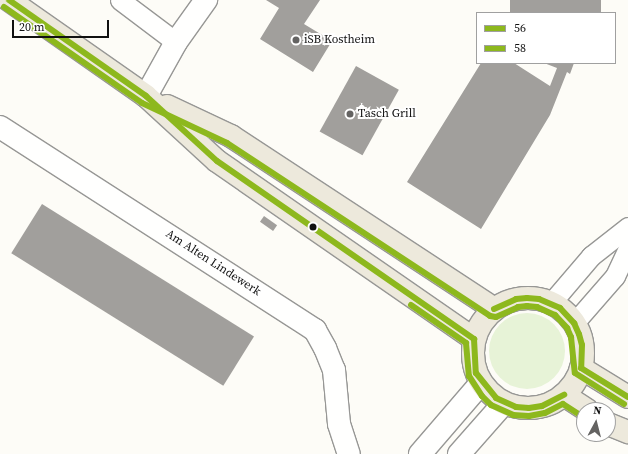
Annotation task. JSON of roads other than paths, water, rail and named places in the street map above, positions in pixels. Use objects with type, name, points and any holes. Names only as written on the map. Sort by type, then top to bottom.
[{"type":"main road","points":[[9,0],[146,96],[216,161],[474,339]]},
{"type":"main road","points":[[146,96],[231,136],[494,309]]},
{"type":"main road","points":[[516,299],[539,299],[551,303],[574,323],[582,345],[581,368],[577,379],[564,395],[542,406],[529,408],[504,403],[496,398],[481,383],[473,362],[474,339],[479,328],[494,309],[516,299]]},
{"type":"main road","points":[[581,368],[628,397]]},
{"type":"main road","points":[[564,395],[576,403]]},
{"type":"main road","points":[[616,427],[628,432]]},
{"type":"street","points":[[146,96],[176,42],[206,0]]},
{"type":"street","name":"Am Alten Lindewerk","points":[[3,135],[315,330],[325,348],[334,370],[339,424],[349,454]]},
{"type":"street","points":[[420,454],[425,446],[481,383]]},
{"type":"street","points":[[459,454],[504,403]]},
{"type":"lane","points":[[120,0],[176,42]]},
{"type":"lane","points":[[551,303],[591,256],[628,228]]},
{"type":"lane","points":[[574,323],[615,276],[628,248]]},
{"type":"place","name":"iSB Kostheim","points":[[296,40]]},
{"type":"place","name":"Tasch Grill","points":[[350,114]]}]
